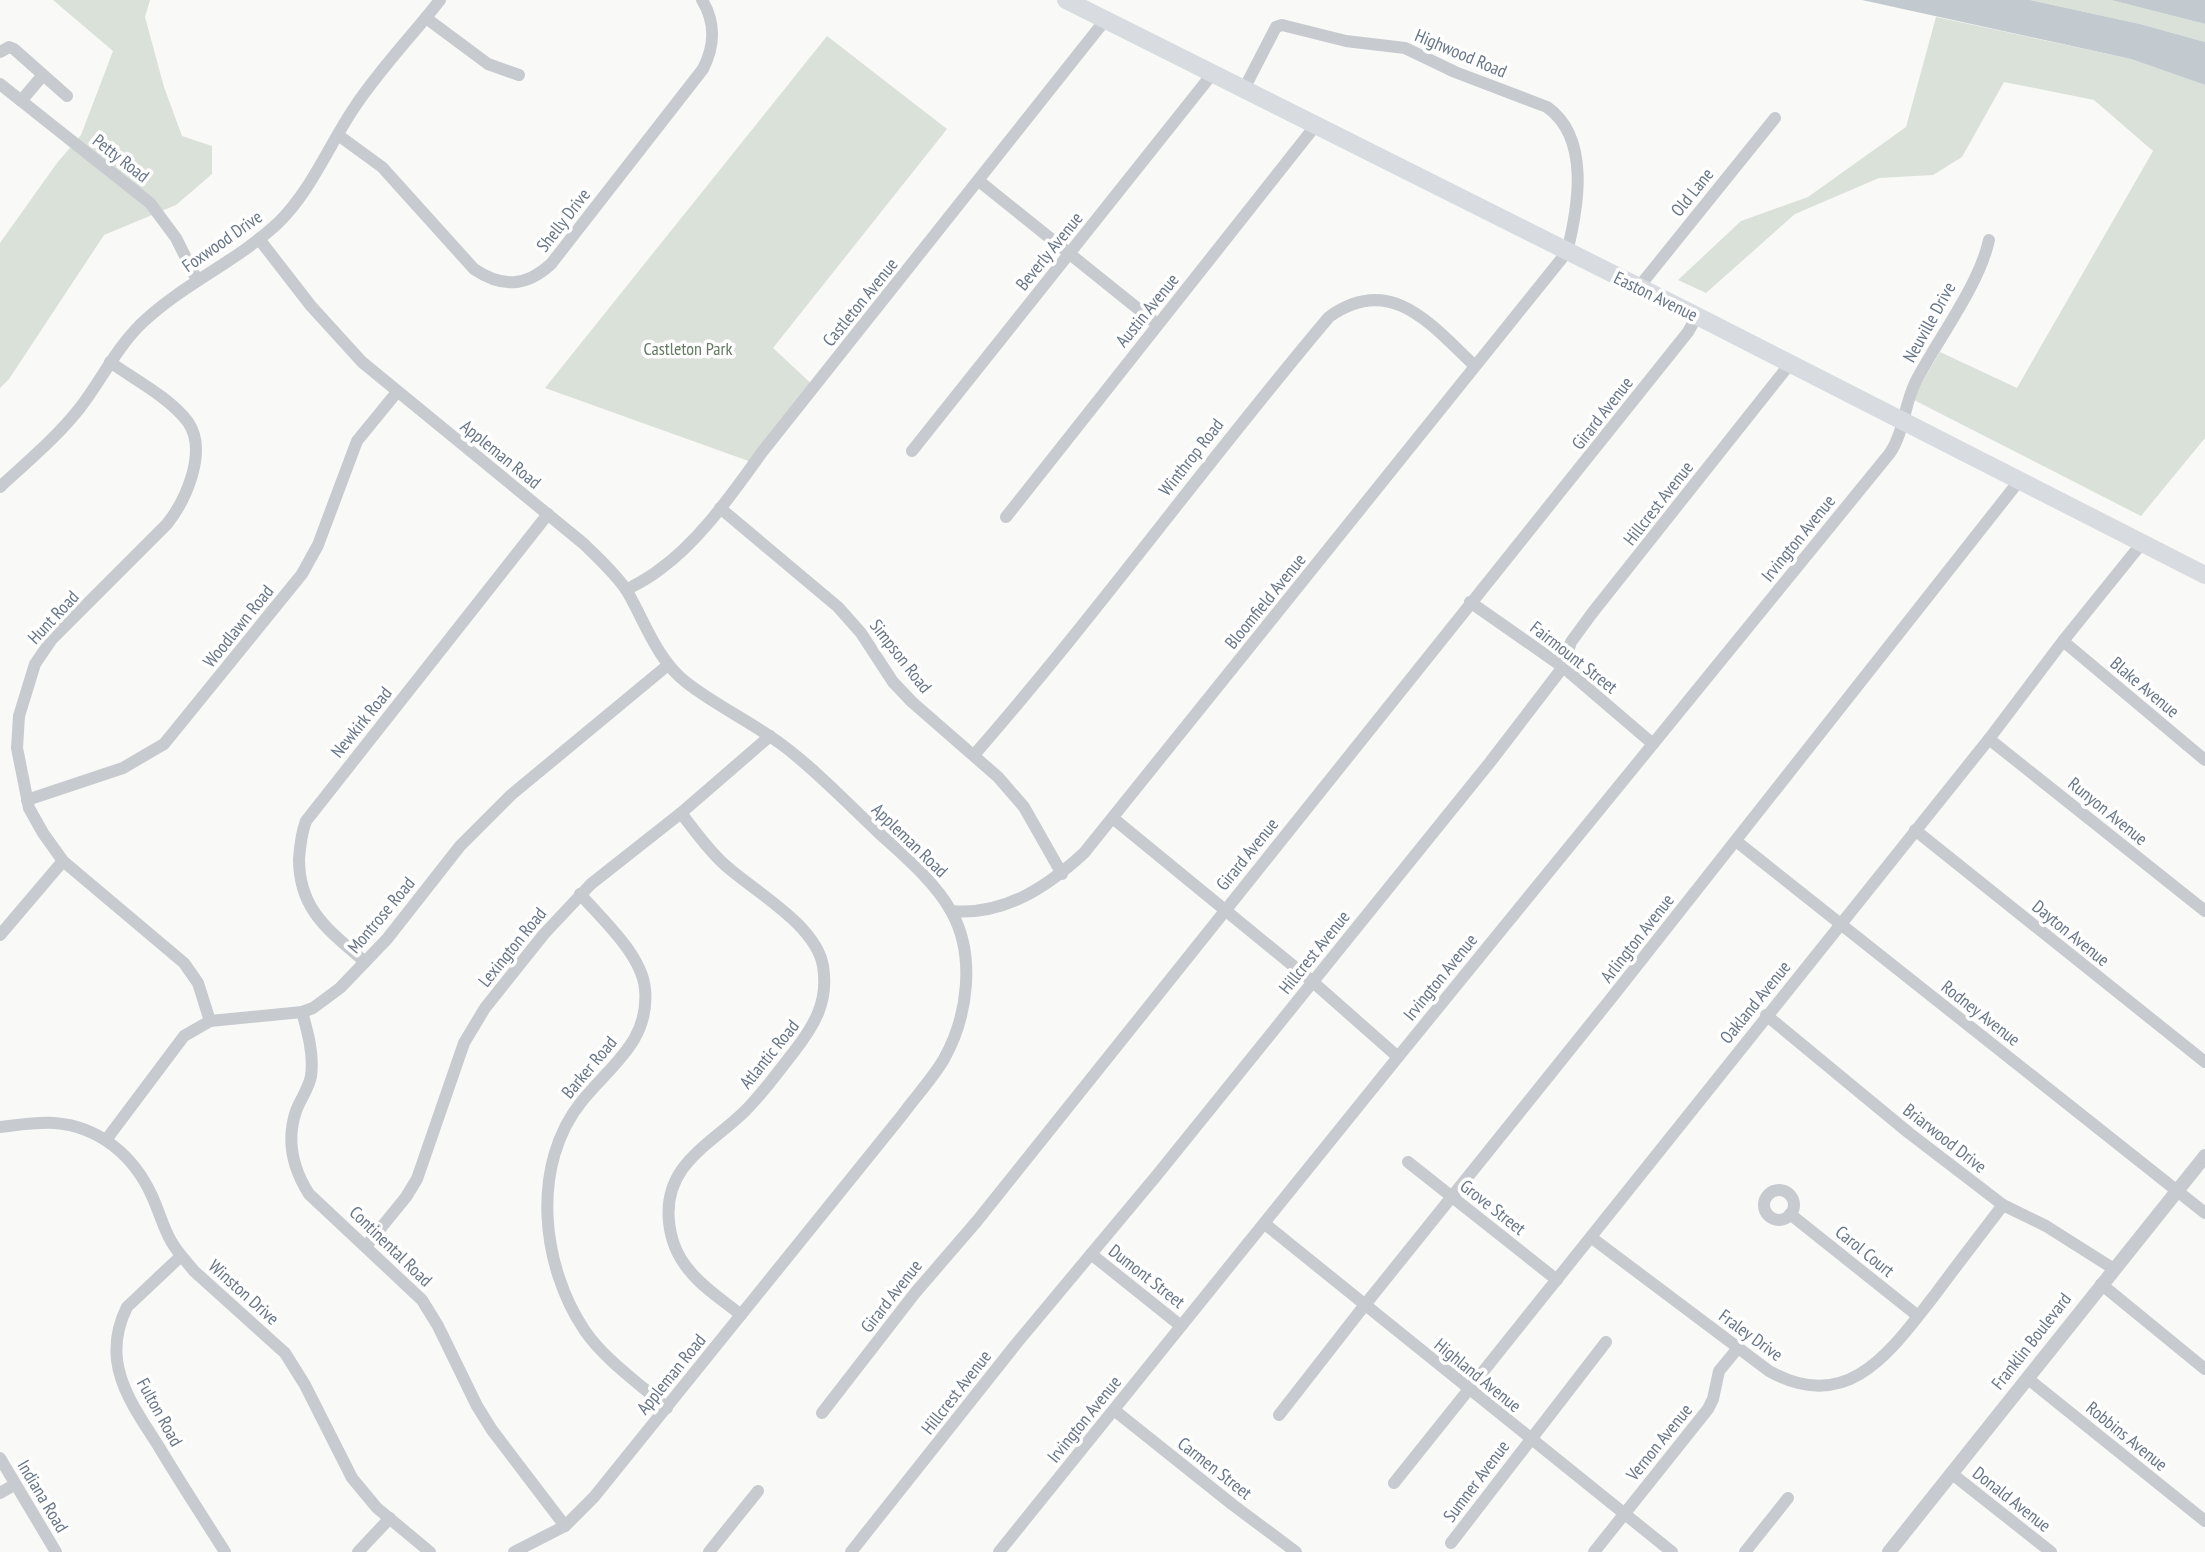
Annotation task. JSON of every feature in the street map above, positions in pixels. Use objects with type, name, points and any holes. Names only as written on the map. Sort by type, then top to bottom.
[{"type":"main road","name":"Easton Avenue","points":[[1066,0],[2205,575]]},
{"type":"main road","name":"Easton Avenue","points":[[1078,0],[1106,19]]},
{"type":"street","name":"Foxwood Drive","points":[[0,487],[63,428],[110,362],[142,323],[175,295],[259,239],[290,208],[355,107],[440,0]]},
{"type":"street","name":"Shelly Drive","points":[[338,135],[382,167],[474,270],[488,279],[513,283],[530,280],[551,264],[703,69],[710,56],[713,36],[712,18],[702,0]]},
{"type":"street","points":[[426,18],[488,64],[519,75]]},
{"type":"street","name":"Castleton Avenue","points":[[626,590],[660,570],[720,508],[1106,19]]},
{"type":"street","name":"Highwood Road","points":[[1244,89],[1276,27],[1282,25],[1346,41],[1405,48],[1455,72],[1547,107],[1555,113],[1568,132],[1575,155],[1575,222],[1567,252]]},
{"type":"street","points":[[0,52],[9,47],[14,49],[67,96]]},
{"type":"street","name":"Beverly Avenue","points":[[912,451],[1213,73]]},
{"type":"street","points":[[21,101],[43,75]]},
{"type":"street","name":"Petty Road","points":[[0,84],[150,203],[176,239],[197,280]]},
{"type":"street","name":"Old Lane","points":[[1638,288],[1775,118]]},
{"type":"street","name":"Austin Avenue","points":[[1006,517],[1316,125]]},
{"type":"street","points":[[979,181],[1157,324]]},
{"type":"street","name":"Appleman Road","points":[[259,239],[311,306],[362,362],[584,544],[613,572],[668,665],[687,683],[784,746],[907,859],[938,892],[961,933],[966,959],[966,990],[960,1018],[944,1059],[903,1114],[594,1497],[565,1526],[513,1552]]},
{"type":"street","name":"Neuville Drive","points":[[1903,422],[1914,385],[1978,270],[1989,240]]},
{"type":"street","name":"Bloomfield Avenue","points":[[951,911],[972,913],[995,909],[1042,888],[1084,853],[1567,252]]},
{"type":"street","name":"Winthrop Road","points":[[974,754],[1030,690],[1255,404],[1329,317],[1339,310],[1367,300],[1395,302],[1422,318],[1475,366]]},
{"type":"street","name":"Girard Avenue","points":[[822,1413],[915,1293],[977,1221],[1470,602],[1576,474],[1688,332],[1696,316]]},
{"type":"street","name":"Hunt Road","points":[[110,362],[170,404],[187,422],[193,433],[195,455],[191,481],[177,511],[167,524],[52,639],[35,664],[19,716],[18,761],[29,808],[63,861],[184,963],[198,983],[211,1021]]},
{"type":"street","name":"Hillcrest Avenue","points":[[852,1552],[1016,1344],[1313,982],[1563,667],[1571,642],[1592,612],[1789,365]]},
{"type":"street","name":"Woodlawn Road","points":[[27,800],[123,768],[164,744],[302,574],[318,545],[357,441],[397,393]]},
{"type":"street","name":"Irvington Avenue","points":[[999,1552],[1890,453],[1898,441],[1903,422]]},
{"type":"street","name":"Arlington Avenue","points":[[1279,1415],[2019,481]]},
{"type":"street","name":"Simpson Road","points":[[720,508],[838,607],[862,633],[893,682],[998,777],[1024,807],[1062,874]]},
{"type":"street","name":"Newkirk Road","points":[[365,962],[324,926],[304,894],[299,870],[300,845],[306,821],[548,514]]},
{"type":"street","name":"Oakland Avenue","points":[[1394,1483],[1592,1238],[2142,543]]},
{"type":"street","name":"Fairmount Street","points":[[1470,602],[1563,667],[1653,744]]},
{"type":"street","name":"Blake Avenue","points":[[2063,641],[2205,760]]},
{"type":"street","name":"Montrose Road","points":[[106,1140],[184,1036],[211,1021],[302,1012],[326,1000],[387,939],[460,846],[511,795],[668,665]]},
{"type":"street","name":"Lexington Road","points":[[367,1245],[406,1197],[416,1179],[464,1043],[485,1008],[580,894],[681,813],[769,736]]},
{"type":"street","name":"Runyon Avenue","points":[[1989,739],[2205,911]]},
{"type":"street","name":"Atlantic Road","points":[[681,813],[708,849],[805,931],[816,947],[823,966],[821,1009],[812,1028],[746,1110],[691,1158],[679,1172],[672,1188],[668,1212],[675,1249],[694,1275],[741,1315]]},
{"type":"street","points":[[1114,818],[1313,982],[1398,1057]]},
{"type":"street","name":"Dayton Avenue","points":[[1915,830],[2205,1062]]},
{"type":"street","name":"Rodney Avenue","points":[[1736,841],[2205,1213]]},
{"type":"street","points":[[0,935],[63,861]]},
{"type":"street","name":"Barker Road","points":[[580,894],[632,954],[643,979],[646,1005],[642,1027],[635,1040],[575,1110],[553,1159],[548,1181],[550,1244],[568,1301],[586,1332],[599,1348],[667,1408]]},
{"type":"street","name":"Continental Road","points":[[302,1012],[311,1054],[311,1079],[293,1124],[294,1165],[309,1194],[367,1245],[422,1300],[438,1326],[477,1406],[565,1526]]},
{"type":"street","name":"Briarwood Drive","points":[[1766,1015],[1909,1133],[2003,1205],[2071,1240],[2114,1269]]},
{"type":"street","name":"Winston Drive","points":[[0,1127],[52,1123],[77,1126],[106,1140],[136,1167],[152,1194],[171,1241],[181,1256],[194,1271],[285,1353],[306,1385],[352,1478],[377,1508],[430,1552]]},
{"type":"street","name":"Franklin Boulevard","points":[[1889,1552],[2205,1156]]},
{"type":"street","name":"Grove Street","points":[[1408,1162],[1556,1280]]},
{"type":"street","name":"Fraley Drive","points":[[1592,1238],[1783,1379],[1802,1385],[1825,1386],[1851,1379],[1875,1365],[1888,1353],[2003,1205]]},
{"type":"street","name":"Carol Court","points":[[1790,1214],[1918,1316]]},
{"type":"street","name":"Highland Avenue","points":[[1265,1224],[1671,1552]]},
{"type":"street","name":"Dumont Street","points":[[1091,1254],[1181,1326]]},
{"type":"street","name":"Fulton Road","points":[[181,1256],[127,1307],[121,1318],[117,1339],[117,1360],[125,1389],[225,1552]]},
{"type":"street","points":[[2101,1284],[2205,1368]]},
{"type":"street","name":"Sumner Avenue","points":[[1451,1543],[1606,1342]]},
{"type":"street","name":"Vernon Avenue","points":[[1594,1552],[1708,1409],[1719,1371],[1738,1348]]},
{"type":"street","name":"Robbins Avenue","points":[[2027,1378],[2205,1521]]},
{"type":"street","name":"Carmen Street","points":[[1114,1410],[1296,1552]]},
{"type":"street","name":"Indiana Road","points":[[0,1458],[56,1552]]},
{"type":"street","name":"Donald Avenue","points":[[1951,1473],[2051,1552]]},
{"type":"street","points":[[0,1493],[14,1485]]},
{"type":"street","points":[[709,1552],[758,1491]]},
{"type":"street","points":[[1745,1552],[1788,1498]]},
{"type":"street","points":[[358,1552],[390,1518]]},
{"type":"green space","points":[[53,0],[150,0],[145,17],[164,87],[182,136],[212,146],[212,174],[176,205],[104,235],[9,379],[0,388],[0,243],[57,163],[81,135],[113,51]]},
{"type":"green space","points":[[2030,0],[2111,0],[2205,24],[2205,42],[2140,24]]},
{"type":"green space","points":[[1936,17],[2131,59],[2205,85],[2205,438],[2141,516],[1912,399],[1940,352],[2017,388],[2153,151],[2094,100],[2004,82],[1962,157],[1933,175],[1879,178],[1795,214],[1706,293],[1678,280],[1741,221],[1808,197],[1906,127]]},
{"type":"green space","name":"Castleton Park","points":[[827,36],[947,129],[773,348],[815,387],[754,463],[545,388]]},
{"type":"shaded area","points":[[1862,0],[2030,0],[2140,24],[2205,42],[2205,85],[2131,59]]},
{"type":"shaded area","points":[[2111,0],[2205,0],[2205,24]]}]
